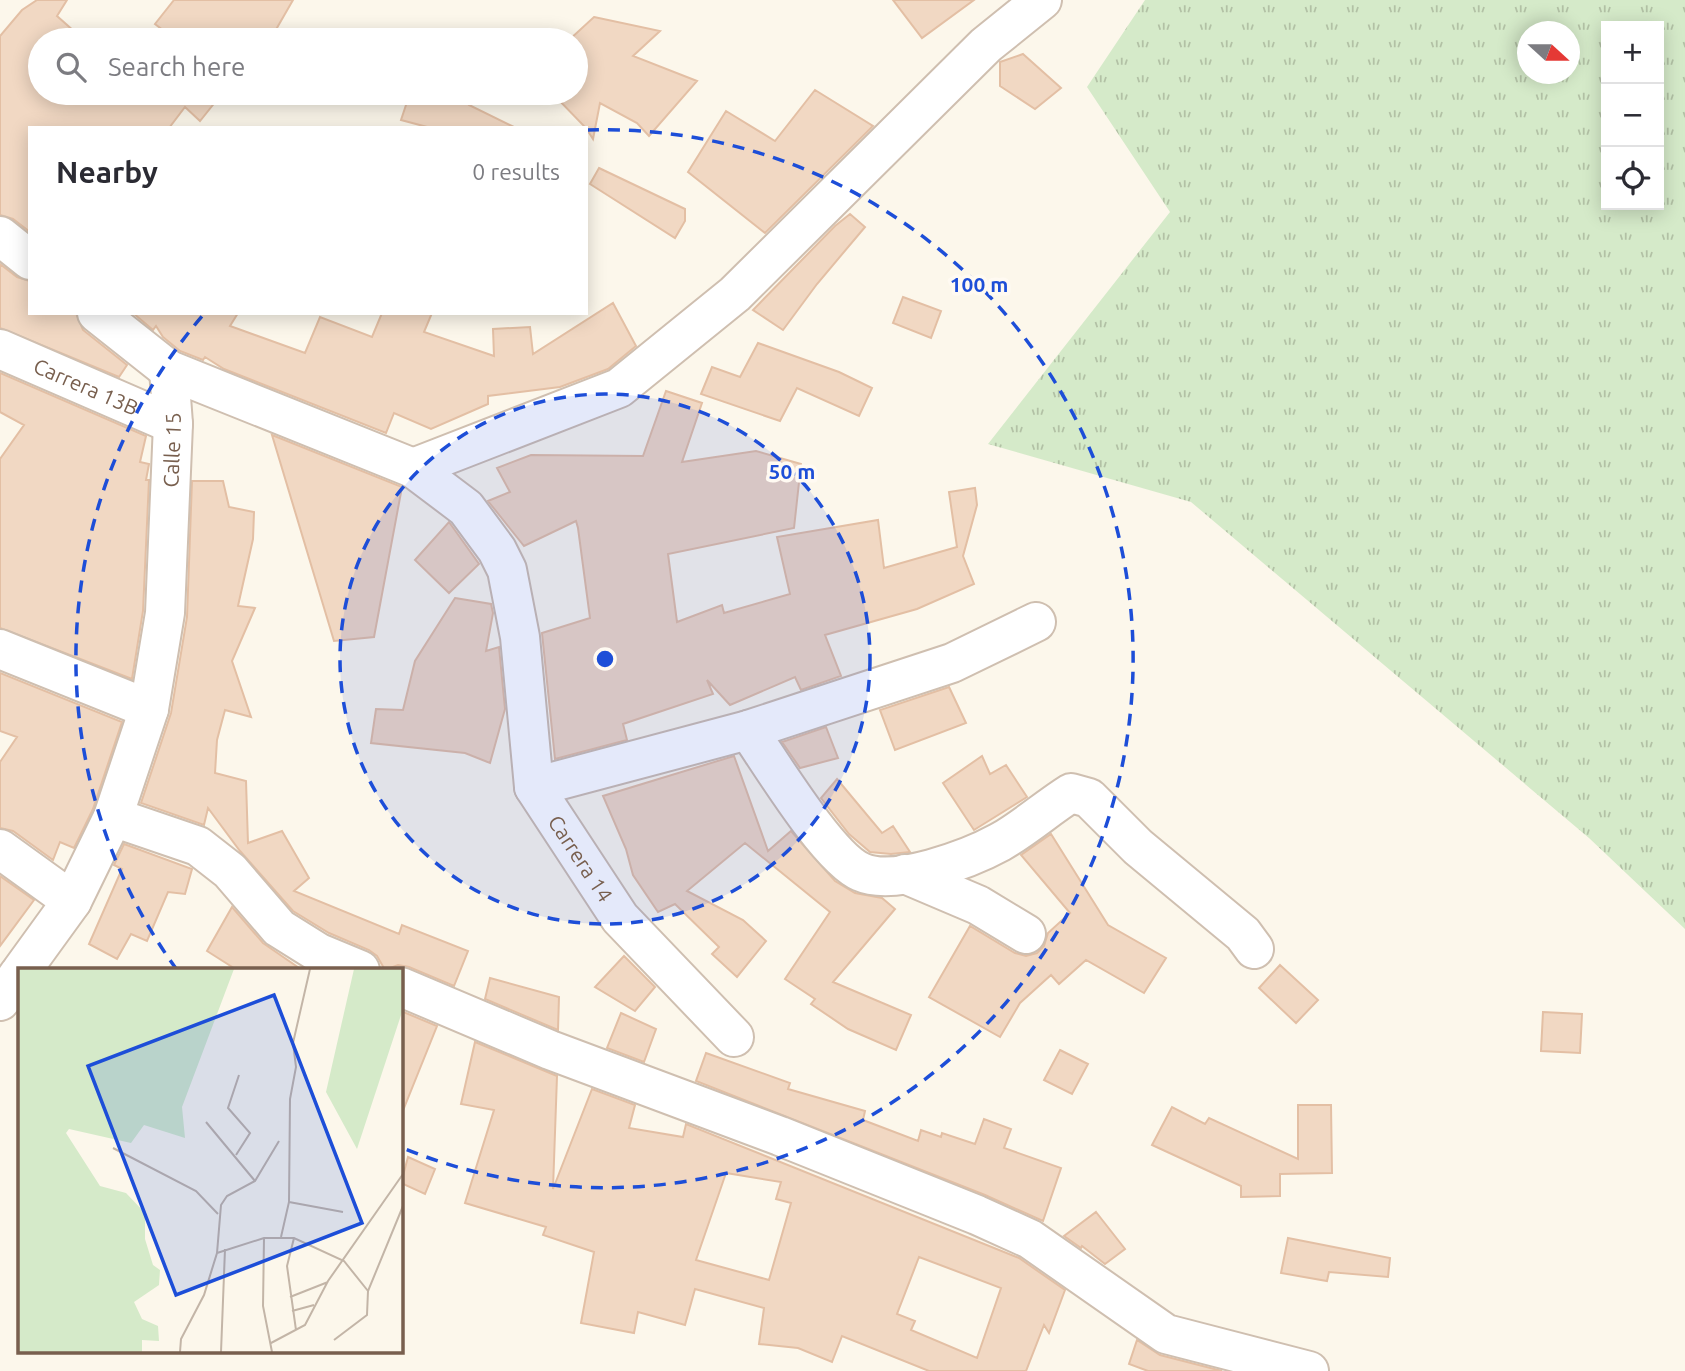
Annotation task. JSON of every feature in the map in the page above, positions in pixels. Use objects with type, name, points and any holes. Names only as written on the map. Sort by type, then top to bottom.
[{"type":"street","points":[[100,315],[169,370],[413,468],[620,388],[735,294],[986,45],[1042,0]]},
{"type":"street","points":[[0,236],[28,258]]},
{"type":"street","name":"Carrera 13B","points":[[0,349],[173,425]]},
{"type":"street","name":"Calle 15","points":[[24,968],[72,901],[113,817],[149,709],[166,613],[173,425],[169,370]]},
{"type":"street","name":"Carrera 14","points":[[413,468],[466,508],[497,550],[507,570],[520,637],[534,787],[620,918],[734,1037]]},
{"type":"street","points":[[534,787],[748,730],[952,663],[1036,622]]},
{"type":"street","points":[[0,649],[149,709]]},
{"type":"street","points":[[748,730],[836,853],[859,872],[883,878],[944,864],[999,842],[1071,793],[1089,798],[1138,847],[1243,934],[1254,949]]},
{"type":"street","points":[[113,817],[198,846],[230,871],[279,928],[315,962],[349,968]]},
{"type":"street","points":[[0,849],[72,901]]},
{"type":"street","points":[[905,874],[978,905],[1026,934]]},
{"type":"street","name":"Calle 15","points":[[0,1000],[18,976]]},
{"type":"street","points":[[402,987],[550,1050],[780,1136],[1019,1234],[1166,1334],[1309,1371]]},
{"type":"green space","points":[[1145,0],[1685,0],[1685,929],[1589,838],[1191,502],[988,444],[1170,212],[1087,87]]},
{"type":"building","points":[[37,0],[67,0],[57,16],[70,28],[28,28],[28,105],[213,105],[200,121],[185,107],[171,126],[28,126],[28,230],[13,219],[0,215],[0,36],[22,10]]},
{"type":"building","points":[[174,0],[293,0],[277,28],[160,28],[155,24]]},
{"type":"building","points":[[893,0],[974,0],[922,38]]},
{"type":"building","points":[[594,17],[660,31],[633,56],[697,81],[649,136],[637,123],[600,103],[593,139],[588,126],[584,126],[564,105],[588,105],[588,28],[582,28]]},
{"type":"building","points":[[1023,54],[1061,88],[1035,109],[1000,86],[1000,62]]},
{"type":"building","points":[[815,90],[873,126],[765,233],[688,172],[726,111],[775,141]]},
{"type":"building","points":[[406,105],[469,105],[512,126],[424,126],[401,120]]},
{"type":"building","points":[[599,168],[685,209],[685,221],[675,238],[590,184]]},
{"type":"building","points":[[850,214],[865,227],[783,330],[753,310],[835,226]]},
{"type":"building","points":[[0,264],[17,277],[28,280],[28,315],[77,315],[83,330],[127,365],[119,377],[0,328]]},
{"type":"building","points":[[903,297],[941,311],[931,338],[893,323]]},
{"type":"building","points":[[613,303],[636,346],[608,369],[560,387],[488,396],[488,404],[431,429],[394,413],[386,433],[224,369],[205,357],[203,360],[180,351],[163,337],[156,326],[153,330],[135,315],[237,315],[230,326],[305,353],[320,317],[372,337],[381,315],[431,315],[424,332],[494,356],[493,329],[530,327],[533,354]]},
{"type":"building","points":[[758,343],[839,372],[872,388],[859,416],[797,388],[780,421],[701,394],[712,367],[740,377]]},
{"type":"building","points":[[0,373],[146,436],[140,462],[149,464],[146,480],[149,480],[143,611],[132,679],[0,628],[0,459],[24,425],[0,412]]},
{"type":"building","points":[[666,391],[702,403],[682,462],[756,451],[801,464],[794,528],[668,554],[677,622],[722,605],[724,613],[790,594],[777,537],[878,520],[884,568],[957,547],[949,492],[975,488],[977,505],[963,556],[974,584],[917,609],[825,635],[841,676],[801,690],[795,677],[730,705],[707,680],[713,694],[623,724],[627,740],[555,759],[542,633],[590,618],[578,528],[576,521],[524,546],[488,501],[510,492],[497,468],[531,455],[643,456]]},
{"type":"building","points":[[272,435],[402,487],[374,637],[334,641]]},
{"type":"building","points":[[192,481],[223,481],[229,507],[254,512],[253,539],[238,606],[255,608],[232,661],[251,717],[225,710],[217,740],[215,773],[246,781],[248,843],[282,831],[309,878],[294,891],[399,934],[402,925],[468,951],[454,986],[409,967],[398,965],[384,968],[377,956],[369,950],[329,933],[293,911],[240,851],[208,808],[204,825],[141,803],[171,713],[187,617]]},
{"type":"building","points":[[449,522],[479,564],[449,593],[415,560]]},
{"type":"building","points":[[455,598],[491,604],[493,613],[486,651],[499,647],[505,709],[490,763],[465,753],[371,743],[376,709],[403,710],[415,661]]},
{"type":"building","points":[[0,673],[122,722],[93,809],[74,848],[60,842],[53,860],[13,831],[0,828],[0,762],[17,737],[0,731]]},
{"type":"building","points":[[949,687],[966,723],[895,750],[880,710]]},
{"type":"building","points":[[826,727],[838,758],[800,768],[782,742]]},
{"type":"building","points":[[734,756],[768,851],[791,831],[835,881],[855,893],[882,898],[895,909],[833,982],[911,1015],[896,1050],[848,1029],[811,1004],[815,999],[785,979],[830,912],[745,843],[687,891],[743,920],[766,941],[737,977],[712,954],[719,947],[675,904],[658,912],[633,875],[626,849],[603,796]]},
{"type":"building","points":[[982,756],[990,774],[1006,765],[1027,797],[974,830],[943,783]]},
{"type":"building","points":[[837,779],[882,833],[893,826],[910,852],[870,852],[849,834],[821,798]]},
{"type":"building","points":[[1051,834],[1108,925],[1166,958],[1144,993],[1086,960],[1059,984],[1051,975],[1020,1003],[1000,1037],[929,997],[970,926],[1015,953],[1026,956],[1037,953],[1044,946],[1048,933],[1070,913],[1021,855]]},
{"type":"building","points":[[124,844],[192,869],[185,894],[168,892],[147,941],[131,934],[117,959],[89,944],[122,869],[114,865]]},
{"type":"building","points":[[0,876],[34,900],[0,946]]},
{"type":"building","points":[[232,907],[263,943],[299,968],[234,968],[207,951]]},
{"type":"building","points":[[624,956],[655,987],[635,1011],[595,987]]},
{"type":"building","points":[[1280,965],[1318,1000],[1296,1023],[1259,988]]},
{"type":"building","points":[[490,978],[559,997],[558,1030],[485,999]]},
{"type":"building","points":[[402,1011],[437,1026],[402,1113]]},
{"type":"building","points":[[1543,1012],[1582,1014],[1580,1053],[1541,1051]]},
{"type":"building","points":[[621,1013],[656,1029],[644,1062],[607,1048]]},
{"type":"building","points":[[475,1042],[557,1076],[553,1189],[592,1089],[635,1105],[629,1128],[683,1137],[686,1124],[1019,1258],[1065,1290],[1049,1333],[1044,1325],[1026,1371],[929,1371],[842,1336],[832,1362],[798,1348],[759,1344],[764,1308],[695,1289],[685,1325],[638,1312],[634,1333],[581,1323],[594,1252],[543,1235],[546,1227],[465,1203],[494,1110],[461,1104]],"holes":[[[726,1173],[781,1182],[776,1199],[791,1203],[769,1280],[696,1260]],[[919,1257],[1001,1288],[977,1358],[911,1330],[915,1321],[897,1314]]]},
{"type":"building","points":[[1060,1050],[1088,1064],[1072,1094],[1044,1080]]},
{"type":"building","points":[[706,1053],[790,1083],[788,1089],[865,1111],[863,1120],[918,1141],[921,1130],[941,1137],[942,1133],[975,1144],[984,1119],[1011,1129],[1004,1148],[1061,1168],[1043,1221],[985,1195],[696,1081]]},
{"type":"building","points":[[1298,1105],[1331,1105],[1332,1173],[1280,1174],[1280,1196],[1241,1197],[1241,1186],[1152,1145],[1172,1107],[1205,1124],[1209,1118],[1298,1159]]},
{"type":"building","points":[[408,1157],[435,1169],[425,1194],[402,1183]]},
{"type":"building","points":[[1096,1212],[1125,1249],[1105,1264],[1064,1236]]},
{"type":"building","points":[[1288,1238],[1390,1258],[1388,1277],[1329,1272],[1327,1281],[1281,1273]]},
{"type":"building","points":[[1137,1340],[1160,1355],[1222,1371],[1148,1371],[1129,1364]]}]
